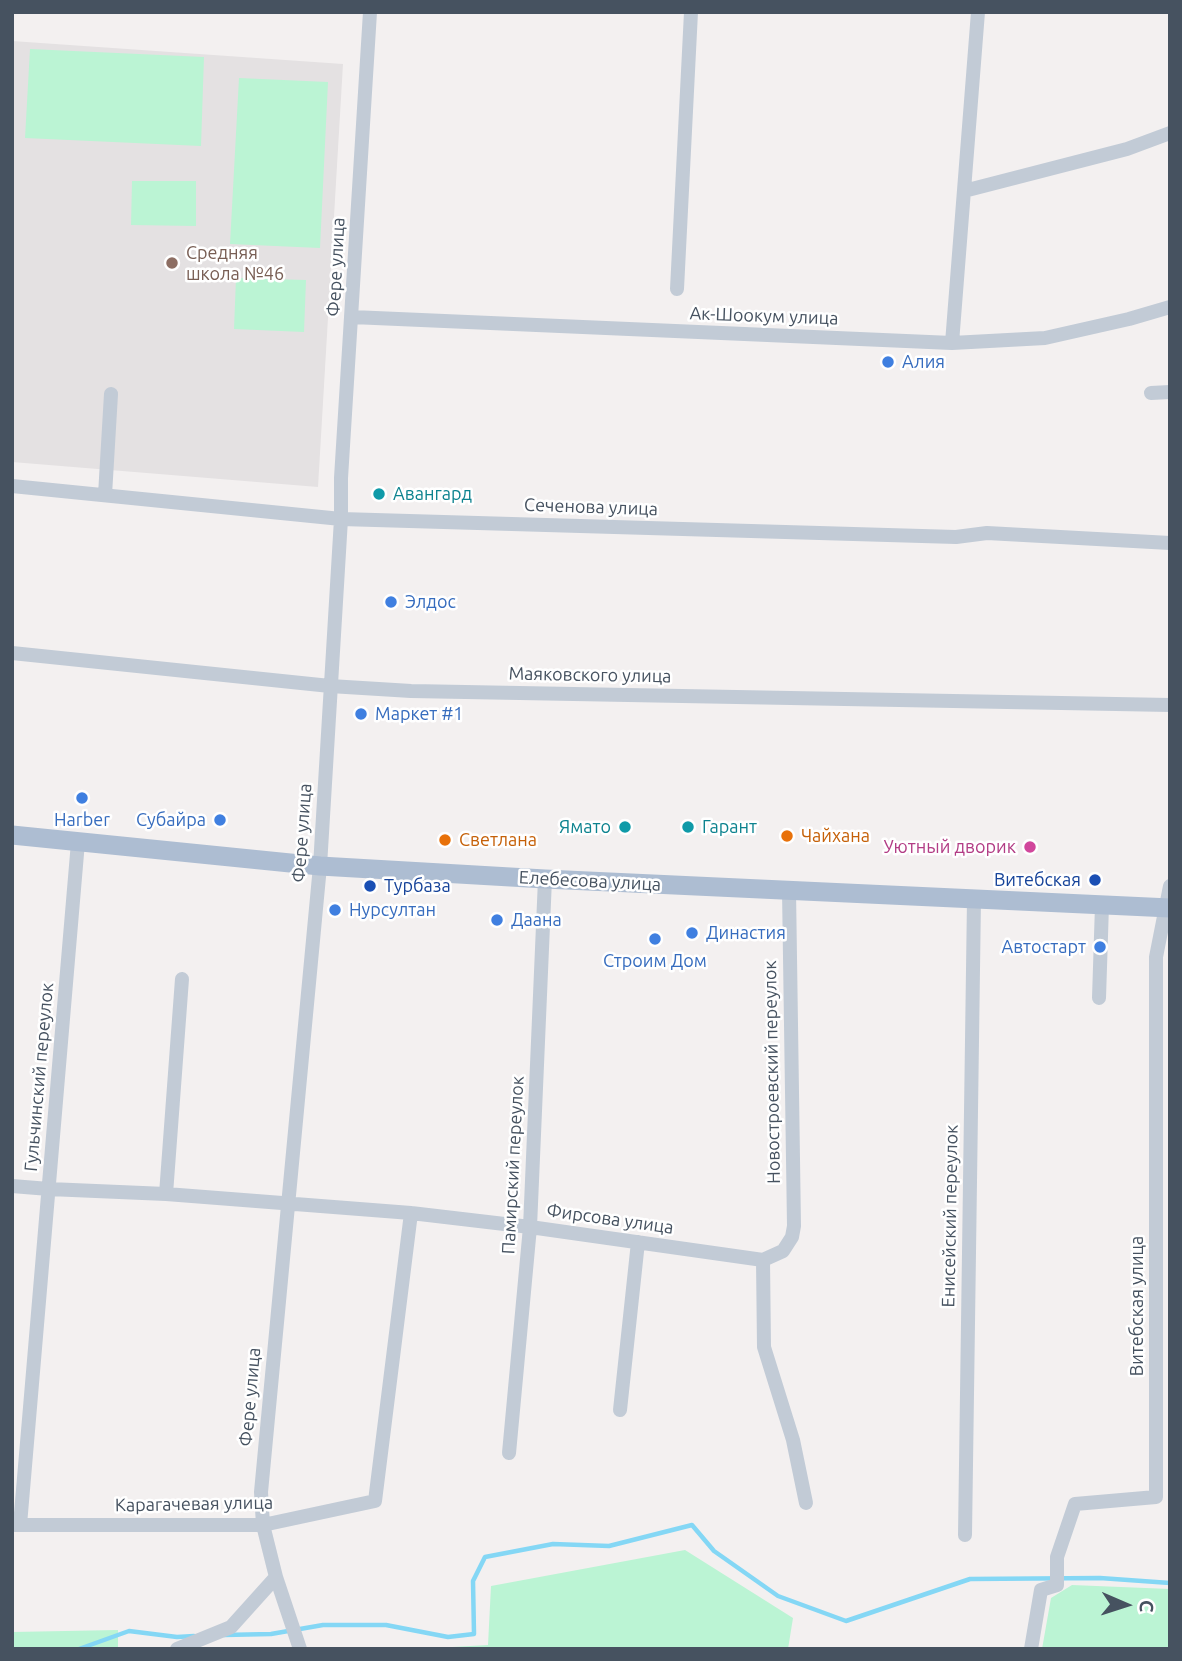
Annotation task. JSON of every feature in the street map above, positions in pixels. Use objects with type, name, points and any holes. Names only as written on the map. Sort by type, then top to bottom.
[{"type":"main road","name":"Елебесова улица","points":[[12,835],[320,866],[1167,908]]},
{"type":"street","name":"Фере улица","points":[[300,1649],[276,1577],[263,1525],[261,1492],[320,866],[370,12]]},
{"type":"street","points":[[677,289],[691,12]]},
{"type":"street","points":[[952,343],[978,12]]},
{"type":"street","points":[[964,191],[1127,149],[1170,132]]},
{"type":"street","name":"Ак-Шоокум улица","points":[[352,317],[952,343],[1045,338],[1170,307]]},
{"type":"street","points":[[1151,393],[1170,392]]},
{"type":"street","points":[[105,495],[111,394]]},
{"type":"street","name":"Сеченова улица","points":[[12,486],[341,519],[956,537],[987,533],[1170,542]]},
{"type":"street","name":"Маяковского улица","points":[[12,653],[330,686],[411,691],[1170,705]]},
{"type":"street","name":"Гульчинский переулок","points":[[16,1525],[49,1189],[78,842]]},
{"type":"street","name":"Памирский переулок","points":[[509,1453],[530,1227],[545,879]]},
{"type":"street","name":"Витебская улица","points":[[1033,1643],[1041,1590],[1057,1584],[1057,1557],[1075,1504],[1156,1497],[1156,957],[1170,886]]},
{"type":"street","name":"Новостроевский переулок","points":[[783,1251],[792,1237],[794,1226],[789,890]]},
{"type":"street","name":"Енисейский переулок","points":[[965,1535],[974,899]]},
{"type":"street","points":[[1099,998],[1102,905]]},
{"type":"street","points":[[166,1194],[182,979]]},
{"type":"street","name":"Фирсова улица","points":[[12,1186],[166,1194],[411,1213],[763,1259],[783,1251]]},
{"type":"street","name":"Карагачевая улица","points":[[16,1525],[263,1525],[375,1501],[411,1213]]},
{"type":"street","points":[[620,1410],[638,1241]]},
{"type":"street","points":[[763,1259],[764,1347],[793,1440],[806,1503]]},
{"type":"street","points":[[177,1649],[231,1627],[276,1577]]},
{"type":"shaded area","name":"Средняя школа №46","points":[[12,41],[343,64],[318,487],[12,462]]},
{"type":"green space","points":[[30,49],[204,57],[201,146],[25,138]]},
{"type":"green space","points":[[239,78],[328,82],[320,248],[230,244]]},
{"type":"green space","points":[[132,181],[196,181],[196,226],[131,225]]},
{"type":"green space","points":[[236,278],[306,280],[304,332],[234,329]]},
{"type":"green space","points":[[685,1550],[793,1618],[788,1649],[417,1649],[488,1645],[491,1586]]},
{"type":"green space","points":[[1072,1585],[1170,1589],[1170,1649],[1042,1649],[1051,1598]]},
{"type":"green space","points":[[118,1630],[118,1649],[12,1649],[12,1632]]},
{"type":"waterway","points":[[224,1635],[271,1634],[323,1625],[386,1625],[448,1637],[474,1634],[473,1581],[485,1557],[553,1544],[609,1546],[692,1525],[714,1551],[778,1596],[846,1621],[970,1579],[1100,1578],[1170,1583]]},
{"type":"waterway","points":[[79,1649],[129,1631],[177,1637],[194,1636]]},
{"type":"place","name":"Средняя школа №46","points":[[172,263]]},
{"type":"place","name":"Алия","points":[[888,362]]},
{"type":"place","name":"Авангард","points":[[379,494]]},
{"type":"place","name":"Элдос","points":[[391,602]]},
{"type":"place","name":"Маркет #1","points":[[361,714]]},
{"type":"place","name":"Harber","points":[[82,798]]},
{"type":"place","name":"Субайра","points":[[220,820]]},
{"type":"place","name":"Ямато","points":[[625,827]]},
{"type":"place","name":"Гарант","points":[[688,827]]},
{"type":"place","name":"Чайхана","points":[[787,836]]},
{"type":"place","name":"Светлана","points":[[445,840]]},
{"type":"place","name":"Уютный дворик","points":[[1030,847]]},
{"type":"place","name":"Витебская","points":[[1095,880]]},
{"type":"place","name":"Турбаза","points":[[370,886]]},
{"type":"place","name":"Нурсултан","points":[[335,910]]},
{"type":"place","name":"Даана","points":[[497,920]]},
{"type":"place","name":"Династия","points":[[692,933]]},
{"type":"place","name":"Строим Дом","points":[[655,939]]},
{"type":"place","name":"Автостарт","points":[[1100,947]]}]
